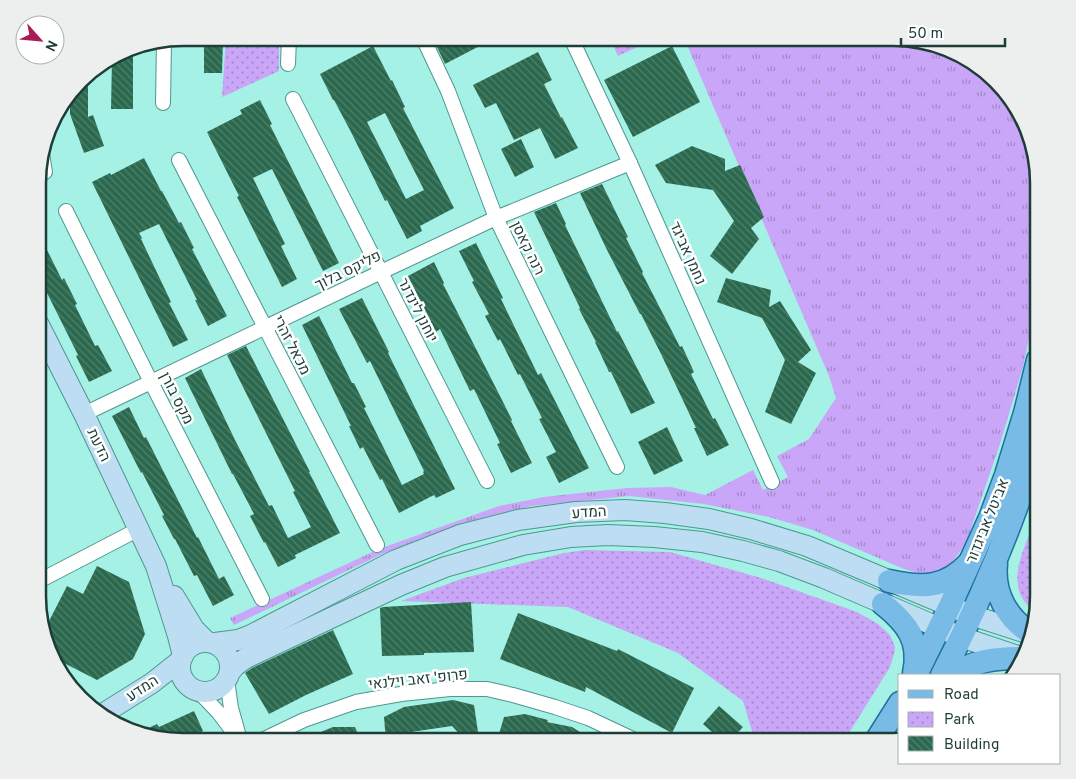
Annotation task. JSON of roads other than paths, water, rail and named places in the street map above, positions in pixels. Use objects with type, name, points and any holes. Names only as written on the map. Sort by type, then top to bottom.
[{"type":"main road","name":"אביטל אביגדור","points":[[916,674],[940,629],[990,518],[1006,475],[1029,400]]},
{"type":"main road","name":"אביטל אביגדור","points":[[942,674],[996,560],[1029,473]]},
{"type":"main road","points":[[889,581],[920,586],[935,585],[953,577],[972,560]]},
{"type":"main road","points":[[996,560],[995,573],[1002,603],[1008,614],[1025,629]]},
{"type":"main road","points":[[883,604],[905,625],[913,640],[916,648],[915,674]]},
{"type":"main road","points":[[954,674],[978,662],[1015,658]]},
{"type":"main road","points":[[882,733],[898,706]]},
{"type":"street","points":[[288,64],[289,46]]},
{"type":"street","name":"רנה קאסן","points":[[427,46],[448,90],[496,218],[617,467]]},
{"type":"street","points":[[163,103],[164,47]]},
{"type":"street","name":"נחמן אביגד","points":[[575,47],[630,163],[772,482]]},
{"type":"street","name":"יוחנן לינדנר","points":[[293,99],[487,481]]},
{"type":"street","name":"מכאל זהרי","points":[[179,160],[377,545]]},
{"type":"street","name":"פליקס בלוך","points":[[84,414],[496,218],[630,163]]},
{"type":"street","name":"מקס בורן","points":[[66,211],[262,598]]},
{"type":"street","name":"הדעת","points":[[46,340],[156,566],[194,629],[211,642]]},
{"type":"street","name":"המדע","points":[[211,642],[238,640],[251,636],[396,560],[460,535],[518,520],[576,512],[625,510],[709,519],[779,537],[807,546],[971,615],[1024,632]]},
{"type":"street","points":[[47,578],[139,529]]},
{"type":"street","name":"המדע","points":[[229,676],[235,666],[246,658],[401,585],[445,567],[523,545],[571,537],[608,535],[702,542],[743,551],[805,570],[940,629],[1016,656]]},
{"type":"street","name":"הדעת","points":[[156,566],[178,636],[182,658]]},
{"type":"street","points":[[233,732],[219,713],[183,679],[180,666],[182,658],[187,650],[200,642],[211,642],[221,647],[229,658],[231,665],[228,695],[238,732]]},
{"type":"street","name":"המדע","points":[[108,711],[152,683],[182,658]]},
{"type":"street","points":[[196,690],[212,691],[223,685],[229,676]]},
{"type":"street","name":"המדע","points":[[112,713],[159,691],[176,688],[196,690]]},
{"type":"street","name":"פרופ' זאב וילנאי","points":[[279,732],[304,720],[356,702],[401,694],[450,689],[486,689],[547,704],[588,718],[619,733]]}]
